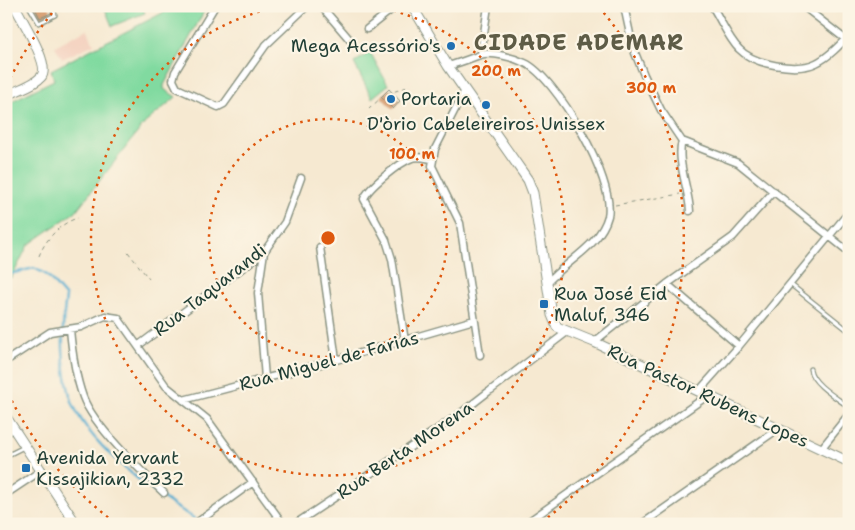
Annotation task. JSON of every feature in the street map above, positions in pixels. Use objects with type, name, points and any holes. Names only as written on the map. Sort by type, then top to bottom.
[{"type":"street","points":[[6,96],[40,79],[44,73],[42,59],[15,6]]},
{"type":"street","points":[[215,6],[175,72],[173,80],[177,88],[218,107],[224,104],[266,45],[307,6]]},
{"type":"street","points":[[321,6],[350,40]]},
{"type":"street","points":[[367,29],[396,6]]},
{"type":"street","points":[[412,6],[448,66],[528,180],[533,193],[554,321],[557,327],[566,332]]},
{"type":"street","points":[[482,54],[488,6]]},
{"type":"street","points":[[624,6],[633,48],[644,75],[661,110],[682,141],[738,163],[849,252]]},
{"type":"street","points":[[712,6],[738,48],[749,58],[760,62],[786,66],[816,63],[847,37],[803,6]]},
{"type":"street","points":[[448,66],[482,54],[525,63],[535,69],[545,79],[591,147],[607,190],[606,222],[590,244],[547,283]]},
{"type":"street","points":[[432,162],[465,90]]},
{"type":"street","points":[[682,141],[681,158],[690,211]]},
{"type":"street","points":[[404,341],[392,259],[386,240],[364,199],[368,191],[378,182],[409,160],[421,157],[432,162],[460,223],[466,251],[480,355]]},
{"type":"street","name":"Rua Taquarandi","points":[[139,345],[264,252],[285,222],[300,178]]},
{"type":"street","points":[[594,342],[667,284],[733,237],[774,191]]},
{"type":"street","points":[[525,524],[702,394],[849,212]]},
{"type":"street","points":[[320,247],[336,360]]},
{"type":"street","points":[[264,252],[258,293],[265,378]]},
{"type":"street","points":[[667,284],[739,346]]},
{"type":"street","points":[[6,361],[55,330],[81,327],[104,316],[118,318],[139,345],[166,386],[207,419],[283,524]]},
{"type":"street","name":"Rua Miguel de Farias","points":[[183,400],[336,360],[474,320]]},
{"type":"street","points":[[67,329],[77,379],[90,412],[128,457],[164,493]]},
{"type":"street","name":"Rua Pastor Rubens Lopes","points":[[566,332],[594,342],[849,462]]},
{"type":"street","name":"Rua Berta Morena","points":[[295,524],[448,422],[566,332]]},
{"type":"street","points":[[821,449],[849,414]]},
{"type":"street","points":[[6,417],[76,524]]},
{"type":"street","points":[[642,524],[778,429]]},
{"type":"street","points":[[6,494],[42,470]]},
{"type":"street","points":[[194,524],[204,521],[253,482]]},
{"type":"lane","points":[[28,6],[39,23],[55,15],[53,6]]},
{"type":"lane","points":[[790,284],[849,331]]},
{"type":"lane","points":[[810,369],[817,381],[849,407]]},
{"type":"lane","points":[[6,456],[26,446]]},
{"type":"path","points":[[369,109],[384,95],[410,86]]},
{"type":"path","points":[[608,206],[688,192]]},
{"type":"path","points":[[39,256],[44,245],[68,220],[78,218]]},
{"type":"path","points":[[128,252],[149,279]]},
{"type":"shaded area","points":[[87,29],[94,44],[62,59],[55,46]]},
{"type":"green space","points":[[104,6],[142,6],[145,13],[112,26]]},
{"type":"green space","points":[[176,6],[207,6],[164,85],[164,89],[176,97],[145,123],[75,212],[28,245],[12,277],[6,279],[6,104],[54,80],[51,70]]},
{"type":"green space","points":[[370,52],[388,85],[372,98],[354,63]]},
{"type":"building","points":[[34,6],[50,6],[51,13],[40,18]]},
{"type":"building","name":"Portaria","points":[[389,89],[400,101],[393,109],[381,97]]},
{"type":"waterway","points":[[6,275],[34,268],[47,275],[66,297],[63,322],[63,358],[70,395],[77,413],[89,431],[122,466],[141,482],[195,519]]},
{"type":"place","name":"Mega Acessório's","points":[[451,46]]},
{"type":"place","name":"Portaria","points":[[391,99]]},
{"type":"place","name":"D'òrio Cabeleireiros Unissex","points":[[486,105]]},
{"type":"place","name":"Rua José Eid Maluf, 346","points":[[544,304]]},
{"type":"place","name":"Avenida Yervant Kissajikian, 2332","points":[[26,468]]},
{"type":"district","name":"CIDADE ADEMAR","points":[[579,42]]}]
